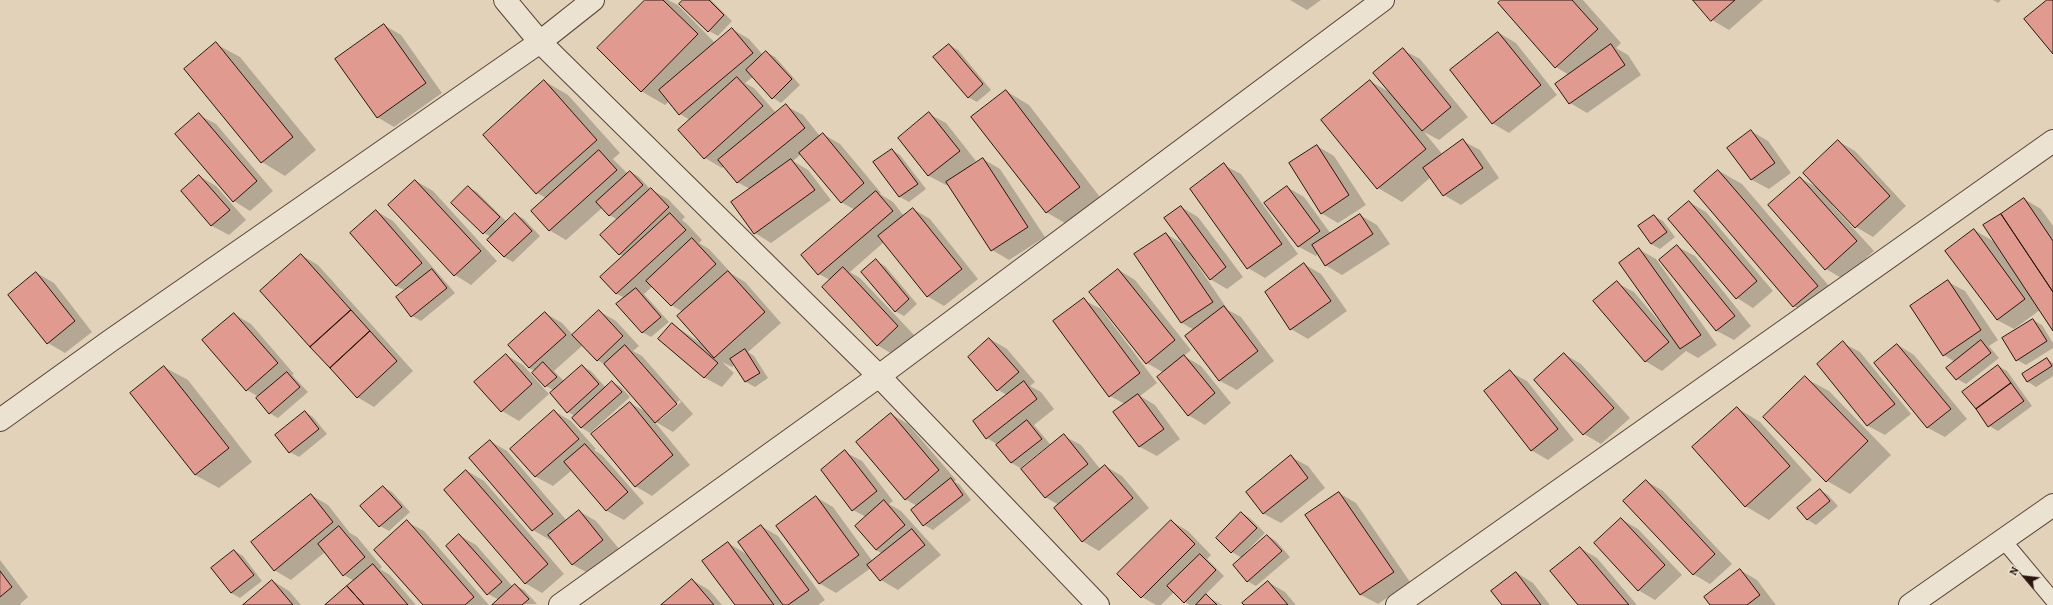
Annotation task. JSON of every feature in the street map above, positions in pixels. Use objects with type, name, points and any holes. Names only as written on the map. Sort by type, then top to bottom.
[{"type":"street","points":[[505,0],[540,42],[879,376],[1098,605]]},
{"type":"street","points":[[0,420],[110,341],[540,42],[593,0]]},
{"type":"street","points":[[560,605],[879,376],[1384,0]]},
{"type":"street","points":[[1396,605],[2053,141]]},
{"type":"street","points":[[1910,605],[2053,505]]},
{"type":"lane","points":[[2003,540],[2053,600]]},
{"type":"building","points":[[645,0],[663,0],[698,34],[641,92],[597,48]]},
{"type":"building","points":[[683,0],[709,0],[724,15],[708,32],[679,4]]},
{"type":"building","points":[[1501,0],[1572,0],[1598,29],[1555,68],[1498,3]]},
{"type":"building","points":[[1693,0],[1735,0],[1711,21]]},
{"type":"building","points":[[2047,0],[2053,0],[2053,54],[2024,19]]},
{"type":"building","points":[[384,24],[426,83],[377,118],[335,59]]},
{"type":"building","points":[[732,28],[753,53],[679,115],[659,90]]},
{"type":"building","points":[[1498,32],[1541,85],[1492,124],[1450,70]]},
{"type":"building","points":[[216,42],[293,137],[261,163],[184,69]]},
{"type":"building","points":[[949,44],[983,84],[968,98],[933,57]]},
{"type":"building","points":[[1611,44],[1625,65],[1569,104],[1555,84]]},
{"type":"building","points":[[1403,48],[1451,107],[1422,131],[1373,73]]},
{"type":"building","points":[[766,51],[792,79],[772,99],[746,70]]},
{"type":"building","points":[[737,77],[763,106],[704,159],[678,130]]},
{"type":"building","points":[[544,80],[597,140],[536,194],[483,135]]},
{"type":"building","points":[[1370,80],[1426,149],[1377,189],[1321,120]]},
{"type":"building","points":[[1006,90],[1080,187],[1046,213],[971,117]]},
{"type":"building","points":[[786,104],[805,128],[737,183],[718,160]]},
{"type":"building","points":[[929,112],[960,151],[928,176],[898,138]]},
{"type":"building","points":[[199,113],[257,181],[233,202],[175,134]]},
{"type":"building","points":[[1751,130],[1775,163],[1751,180],[1727,148]]},
{"type":"building","points":[[823,133],[864,183],[841,203],[799,153]]},
{"type":"building","points":[[1463,139],[1483,168],[1443,196],[1423,168]]},
{"type":"building","points":[[1838,140],[1890,196],[1855,228],[1803,173]]},
{"type":"building","points":[[1317,145],[1349,195],[1321,214],[1289,163]]},
{"type":"building","points":[[892,149],[918,184],[899,197],[873,162]]},
{"type":"building","points":[[599,150],[617,170],[549,231],[531,211]]},
{"type":"building","points":[[983,158],[1028,227],[991,251],[946,182]]},
{"type":"building","points":[[791,159],[815,190],[754,234],[731,202]]},
{"type":"building","points":[[1224,163],[1282,244],[1247,269],[1190,189]]},
{"type":"building","points":[[1718,170],[1818,286],[1793,307],[1694,191]]},
{"type":"building","points":[[630,171],[643,185],[609,216],[596,202]]},
{"type":"building","points":[[199,175],[230,210],[211,226],[181,191]]},
{"type":"building","points":[[1800,177],[1857,241],[1825,270],[1768,205]]},
{"type":"building","points":[[415,180],[481,251],[454,276],[388,205]]},
{"type":"building","points":[[468,186],[500,217],[483,234],[451,203]]},
{"type":"building","points":[[1287,186],[1320,231],[1298,247],[1264,203]]},
{"type":"building","points":[[651,188],[669,207],[619,255],[600,235]]},
{"type":"building","points":[[876,191],[893,211],[818,275],[801,255]]},
{"type":"building","points":[[2024,198],[2053,241],[2053,292],[2001,214]]},
{"type":"building","points":[[1689,201],[1757,281],[1736,299],[1668,219]]},
{"type":"building","points":[[1181,206],[1226,267],[1210,280],[1164,218]]},
{"type":"building","points":[[913,208],[962,269],[927,297],[878,236]]},
{"type":"building","points":[[376,210],[422,263],[396,286],[350,233]]},
{"type":"building","points":[[515,213],[532,231],[504,257],[487,240]]},
{"type":"building","points":[[670,213],[686,230],[616,294],[600,277]]},
{"type":"building","points":[[1360,214],[1373,234],[1325,266],[1312,245]]},
{"type":"building","points":[[2001,214],[2053,292],[2053,331],[1983,225]]},
{"type":"building","points":[[1654,215],[1667,232],[1651,244],[1638,226]]},
{"type":"building","points":[[1974,229],[2025,299],[1997,320],[1945,251]]},
{"type":"building","points":[[1166,233],[1213,302],[1181,323],[1134,254]]},
{"type":"building","points":[[692,238],[716,264],[671,306],[646,281]]},
{"type":"building","points":[[1677,245],[1735,316],[1716,331],[1659,260]]},
{"type":"building","points":[[1639,248],[1701,335],[1680,349],[1619,263]]},
{"type":"building","points":[[301,254],[351,310],[310,347],[260,291]]},
{"type":"building","points":[[876,259],[909,299],[895,312],[861,272]]},
{"type":"building","points":[[1304,263],[1331,301],[1290,330],[1265,292]]},
{"type":"building","points":[[843,267],[898,326],[877,346],[822,287]]},
{"type":"building","points":[[432,269],[447,288],[411,317],[396,297]]},
{"type":"building","points":[[1118,269],[1175,340],[1146,364],[1089,292]]},
{"type":"building","points":[[728,271],[765,312],[714,358],[677,316]]},
{"type":"building","points":[[36,272],[75,321],[47,344],[8,295]]},
{"type":"building","points":[[1948,280],[1981,330],[1943,356],[1910,306]]},
{"type":"building","points":[[1617,281],[1669,342],[1645,362],[1593,301]]},
{"type":"building","points":[[636,288],[661,317],[642,333],[616,304]]},
{"type":"building","points":[[1084,298],[1140,373],[1109,397],[1053,321]]},
{"type":"building","points":[[1224,306],[1258,351],[1219,381],[1185,336]]},
{"type":"building","points":[[351,310],[370,331],[330,368],[310,347]]},
{"type":"building","points":[[599,310],[623,336],[597,361],[572,335]]},
{"type":"building","points":[[545,312],[566,335],[529,368],[508,345]]},
{"type":"building","points":[[234,313],[278,363],[246,391],[202,340]]},
{"type":"building","points":[[2033,319],[2047,341],[2016,361],[2002,338]]},
{"type":"building","points":[[672,323],[718,363],[704,378],[658,339]]},
{"type":"building","points":[[370,331],[397,361],[357,398],[330,368]]},
{"type":"building","points":[[989,338],[1019,372],[997,391],[968,357]]},
{"type":"building","points":[[1981,340],[1991,353],[1956,380],[1946,368]]},
{"type":"building","points":[[1843,341],[1895,404],[1867,426],[1817,364]]},
{"type":"building","points":[[1897,344],[1951,409],[1927,428],[1874,363]]},
{"type":"building","points":[[625,345],[677,404],[655,423],[604,364]]},
{"type":"building","points":[[745,349],[760,373],[745,382],[730,359]]},
{"type":"building","points":[[1564,353],[1614,408],[1583,435],[1534,380]]},
{"type":"building","points":[[506,354],[532,384],[501,412],[474,382]]},
{"type":"building","points":[[1184,355],[1215,393],[1188,416],[1157,377]]},
{"type":"building","points":[[2047,358],[2052,366],[2027,382],[2022,374]]},
{"type":"building","points":[[543,362],[557,377],[545,387],[532,373]]},
{"type":"building","points":[[582,365],[599,384],[567,413],[550,393]]},
{"type":"building","points":[[1998,365],[2011,383],[1976,409],[1962,392]]},
{"type":"building","points":[[164,366],[229,448],[195,475],[130,393]]},
{"type":"building","points":[[1510,370],[1558,429],[1531,451],[1484,391]]},
{"type":"building","points":[[287,372],[300,387],[269,414],[256,398]]},
{"type":"building","points":[[1805,376],[1868,441],[1826,482],[1763,417]]},
{"type":"building","points":[[612,381],[622,392],[581,428],[572,418]]},
{"type":"building","points":[[1024,381],[1037,399],[986,439],[973,421]]},
{"type":"building","points":[[2011,383],[2024,401],[1988,427],[1976,409]]},
{"type":"building","points":[[1138,394],[1164,429],[1139,447],[1113,412]]},
{"type":"building","points":[[630,402],[673,455],[635,487],[591,434]]},
{"type":"building","points":[[1737,407],[1790,466],[1745,507],[1692,447]]},
{"type":"building","points":[[554,410],[579,439],[535,477],[510,449]]},
{"type":"building","points":[[305,411],[319,429],[289,453],[275,435]]},
{"type":"building","points":[[891,413],[939,470],[905,500],[856,442]]},
{"type":"building","points":[[1027,420],[1042,439],[1011,463],[996,445]]},
{"type":"building","points":[[1064,434],[1088,464],[1045,498],[1021,469]]},
{"type":"building","points":[[490,440],[553,514],[532,531],[469,458]]},
{"type":"building","points":[[585,444],[628,492],[606,511],[564,462]]},
{"type":"building","points":[[845,450],[877,491],[852,511],[821,470]]},
{"type":"building","points":[[1291,455],[1308,478],[1263,514],[1246,492]]},
{"type":"building","points":[[1105,465],[1133,498],[1082,542],[1054,508]]},
{"type":"building","points":[[466,470],[548,564],[525,584],[444,490]]},
{"type":"building","points":[[951,478],[963,495],[923,526],[911,510]]},
{"type":"building","points":[[1646,480],[1715,554],[1693,575],[1623,501]]},
{"type":"building","points":[[383,486],[402,507],[379,527],[360,506]]},
{"type":"building","points":[[1820,489],[1830,501],[1807,520],[1797,508]]},
{"type":"building","points":[[1339,492],[1394,572],[1360,595],[1305,515]]},
{"type":"building","points":[[311,494],[333,522],[274,571],[251,542]]},
{"type":"building","points":[[816,496],[859,555],[819,584],[776,526]]},
{"type":"building","points":[[884,500],[905,525],[876,550],[855,526]]},
{"type":"building","points":[[579,510],[603,540],[572,565],[548,535]]},
{"type":"building","points":[[1241,512],[1257,528],[1231,553],[1216,538]]},
{"type":"building","points":[[1621,518],[1665,565],[1638,591],[1594,543]]},
{"type":"building","points":[[407,520],[474,597],[465,605],[423,605],[374,550]]},
{"type":"building","points":[[1171,520],[1195,544],[1141,598],[1117,574]]},
{"type":"building","points":[[761,525],[809,590],[788,605],[783,605],[738,542]]},
{"type":"building","points":[[339,526],[365,557],[343,576],[318,544]]},
{"type":"building","points":[[912,529],[925,545],[880,581],[867,565]]},
{"type":"building","points":[[459,534],[502,582],[487,595],[446,546]]},
{"type":"building","points":[[1267,535],[1282,551],[1247,582],[1233,565]]},
{"type":"building","points":[[728,542],[774,605],[735,605],[702,561]]},
{"type":"building","points":[[1580,547],[1629,605],[1578,605],[1550,571]]},
{"type":"building","points":[[234,550],[254,575],[231,593],[211,568]]},
{"type":"building","points":[[1200,554],[1216,570],[1184,603],[1167,586]]},
{"type":"building","points":[[373,564],[408,605],[364,605],[347,586]]},
{"type":"building","points":[[1740,569],[1760,595],[1747,605],[1710,605],[1704,597]]},
{"type":"building","points":[[0,571],[12,587],[0,597]]},
{"type":"building","points":[[1516,572],[1541,605],[1502,605],[1491,591]]},
{"type":"building","points":[[692,579],[714,605],[661,605]]},
{"type":"building","points":[[272,580],[293,605],[243,605]]},
{"type":"building","points":[[1268,581],[1288,605],[1244,605],[1242,603]]},
{"type":"building","points":[[515,584],[529,599],[522,605],[492,605]]},
{"type":"building","points":[[347,586],[364,605],[325,605]]},
{"type":"building","points":[[1206,594],[1217,605],[1196,605]]}]
